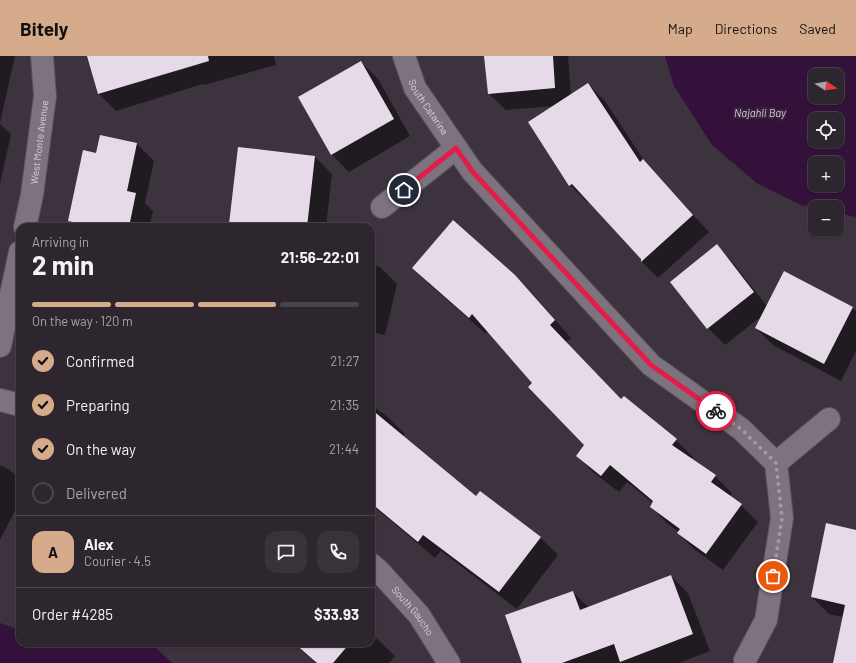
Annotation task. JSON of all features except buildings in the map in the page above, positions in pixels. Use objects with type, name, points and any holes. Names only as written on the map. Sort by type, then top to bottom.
[{"type":"street","name":"West Monte Avenue","points":[[26,223],[32,195],[45,96],[42,56]]},
{"type":"street","name":"South Catarina","points":[[404,56],[415,88],[472,171],[651,365],[741,429],[776,463]]},
{"type":"street","points":[[382,207],[456,148]]},
{"type":"street","points":[[0,346],[16,271]]},
{"type":"street","points":[[0,400],[16,404]]},
{"type":"street","points":[[745,662],[766,620],[782,518],[776,463],[828,419]]},
{"type":"street","name":"South Gaucho","points":[[375,567],[419,615],[449,663]]},
{"type":"water","name":"Najahli Bay","points":[[665,56],[856,56],[856,217],[844,214],[844,200],[808,200],[808,206],[801,205],[758,184],[712,145],[674,86]]},
{"type":"water","points":[[0,623],[16,629],[16,647],[151,647],[156,648],[172,663],[0,663]]},
{"type":"way so far","points":[[716,411],[741,429],[776,463],[782,518],[773,576]]},
{"type":"route","points":[[404,190],[456,148],[472,171],[651,365],[716,411]]}]
